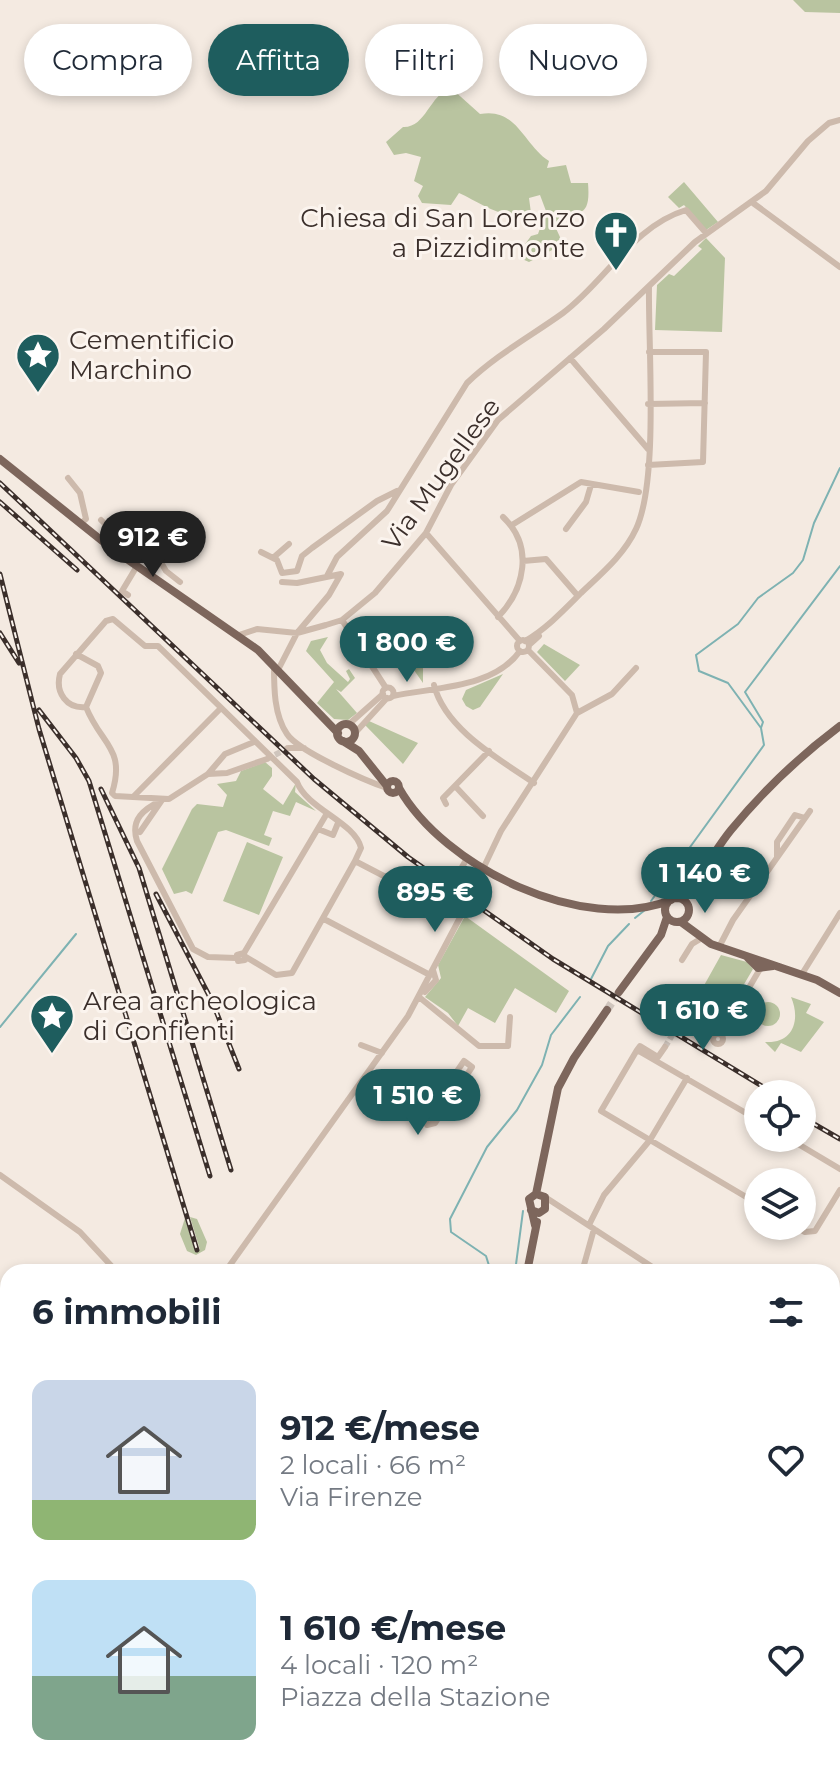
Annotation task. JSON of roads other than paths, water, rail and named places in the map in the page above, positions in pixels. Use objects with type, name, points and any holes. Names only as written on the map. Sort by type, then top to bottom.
[{"type":"main road","points":[[0,459],[89,531],[239,635],[323,716],[347,732],[376,771],[466,860],[483,872],[585,907],[648,908],[674,899]]},
{"type":"main road","points":[[661,935],[666,906],[694,882],[726,836],[774,783],[840,726]]},
{"type":"main road","points":[[619,992],[661,935],[679,922],[689,908],[694,882]]},
{"type":"main road","points":[[674,899],[689,908],[699,934]]},
{"type":"main road","points":[[648,908],[679,922],[719,947],[760,964],[802,974],[840,993]]},
{"type":"main road","points":[[528,1264],[535,1225],[543,1211],[541,1179],[549,1117],[562,1079],[607,1010]]},
{"type":"main road","points":[[535,1225],[528,1202],[542,1196]]},
{"type":"main road","points":[[531,1210],[543,1211]]},
{"type":"street","name":"Via Mugellese","points":[[239,635],[257,629],[297,633],[342,620],[375,593],[426,533],[451,485],[509,410],[706,233],[753,203],[808,141],[829,123],[840,120]]},
{"type":"street","points":[[753,203],[840,267]]},
{"type":"street","points":[[327,576],[337,557],[387,511],[467,383],[484,367],[575,303],[645,232],[686,210],[706,233]]},
{"type":"street","points":[[347,732],[389,693],[475,681],[506,666],[523,646],[618,557],[633,535],[645,505],[648,465],[649,287]]},
{"type":"street","points":[[648,465],[703,462],[706,352],[649,352]]},
{"type":"street","points":[[570,358],[648,449]]},
{"type":"street","points":[[648,404],[705,403]]},
{"type":"street","points":[[68,478],[84,503],[89,531]]},
{"type":"street","points":[[512,525],[581,482],[639,492]]},
{"type":"street","points":[[566,529],[586,502],[591,485]]},
{"type":"street","points":[[311,751],[286,746],[276,668],[297,633],[329,595],[341,574],[297,583],[282,582],[297,571],[302,556],[312,548],[377,501],[397,491]]},
{"type":"street","points":[[67,513],[84,514]]},
{"type":"street","points":[[80,524],[84,514]]},
{"type":"street","points":[[498,617],[520,588],[523,561],[512,525],[503,517]]},
{"type":"street","points":[[101,520],[119,538],[159,559],[166,571],[180,582]]},
{"type":"street","points":[[128,595],[122,591],[142,550],[152,538],[180,549],[171,532]]},
{"type":"street","points":[[426,533],[523,646],[572,695],[576,716]]},
{"type":"street","points":[[274,557],[289,544]]},
{"type":"street","points":[[261,552],[274,557],[282,573],[297,571]]},
{"type":"street","points":[[523,561],[546,559],[578,596]]},
{"type":"street","points":[[162,800],[115,796],[112,793],[119,766],[86,707],[67,703],[58,685],[60,674],[106,621],[113,619],[145,646],[158,646],[221,708],[326,815],[357,837],[361,848],[355,861],[292,973],[282,976],[238,953],[236,958],[200,955],[186,940],[135,836],[136,820],[148,807],[174,797],[208,774],[221,757],[254,742]]},
{"type":"street","points":[[342,620],[389,693]]},
{"type":"street","points":[[76,654],[98,666],[101,673],[86,707]]},
{"type":"street","points":[[483,872],[501,831],[576,716],[612,694],[636,668]]},
{"type":"street","points":[[434,687],[447,714],[489,751],[534,783]]},
{"type":"street","points":[[134,796],[221,708]]},
{"type":"street","points":[[281,720],[287,735],[311,751],[392,787]]},
{"type":"street","points":[[446,804],[443,798],[489,751]]},
{"type":"street","points":[[221,757],[227,773]]},
{"type":"street","points":[[208,774],[227,773],[266,758]]},
{"type":"street","points":[[455,786],[483,816]]},
{"type":"street","points":[[147,798],[148,807]]},
{"type":"street","points":[[140,832],[162,800]]},
{"type":"street","points":[[245,957],[326,815]]},
{"type":"street","points":[[719,947],[733,920],[776,860],[795,815],[808,815]]},
{"type":"street","points":[[318,829],[333,835],[338,823]]},
{"type":"street","points":[[466,860],[462,867],[478,878],[470,899]]},
{"type":"street","points":[[355,861],[403,886]]},
{"type":"street","points":[[231,1264],[360,1085],[419,997],[464,910]]},
{"type":"street","points":[[802,974],[840,913]]},
{"type":"street","points":[[324,919],[432,972]]},
{"type":"street","points":[[682,960],[699,934]]},
{"type":"street","points":[[674,1032],[683,1016],[718,1035],[760,964]]},
{"type":"street","points":[[419,997],[446,1015],[462,1034],[479,1046],[508,1046],[510,1017]]},
{"type":"street","points":[[361,1045],[382,1053]]},
{"type":"street","points":[[665,1047],[658,1057],[640,1046],[601,1111],[744,1196]]},
{"type":"street","points":[[637,1050],[744,1112]]},
{"type":"street","points":[[426,1118],[464,1061],[472,1067],[434,1123]]},
{"type":"street","points":[[584,1264],[592,1227],[604,1195],[650,1140],[687,1078]]},
{"type":"street","points":[[360,1085],[426,1118],[434,1115],[434,1123],[441,1133]]},
{"type":"street","points":[[448,1085],[456,1091]]},
{"type":"street","points":[[811,1152],[840,1169]]},
{"type":"street","points":[[0,1175],[80,1232],[110,1264]]},
{"type":"street","points":[[816,1229],[840,1190]]},
{"type":"street","points":[[542,1196],[648,1264]]},
{"type":"street","points":[[543,1211],[568,1211]]},
{"type":"waterway","points":[[651,901],[764,745],[761,728],[728,683],[699,671],[696,655],[738,624],[758,598],[793,573],[803,560],[814,523],[840,468]]},
{"type":"waterway","points":[[761,728],[763,722],[745,692],[840,566]]},
{"type":"waterway","points":[[635,918],[645,910]]},
{"type":"waterway","points":[[591,979],[608,946],[629,924]]},
{"type":"waterway","points":[[0,1027],[76,934]]},
{"type":"waterway","points":[[488,1264],[486,1256],[451,1232],[450,1219],[487,1147],[517,1110],[542,1065],[551,1035],[580,997]]},
{"type":"waterway","points":[[516,1264],[523,1211]]},
{"type":"tunnel","points":[[267,759],[288,748]]},
{"type":"tunnel","points":[[607,1010],[619,992]]},
{"type":"tunnel","points":[[665,1047],[674,1032]]},
{"type":"railway","points":[[0,483],[314,779],[408,857],[553,959],[752,1080]]},
{"type":"railway","points":[[0,502],[77,570]]},
{"type":"railway","points":[[0,574],[39,729],[197,1250]]},
{"type":"railway","points":[[0,633],[19,663]]},
{"type":"railway","points":[[39,710],[76,758],[89,781],[210,1176]]},
{"type":"railway","points":[[101,789],[139,868],[231,1170]]},
{"type":"railway","points":[[156,894],[212,1001],[239,1069]]},
{"type":"railway","points":[[816,1125],[840,1139]]},
{"type":"place","name":"Chiesa di San Lorenzo a Pizzidimonte","points":[[616,272]]},
{"type":"place","name":"Cementificio Marchino","points":[[38,394]]},
{"type":"place","name":"Area archeologica di Gonfienti","points":[[52,1055]]}]
